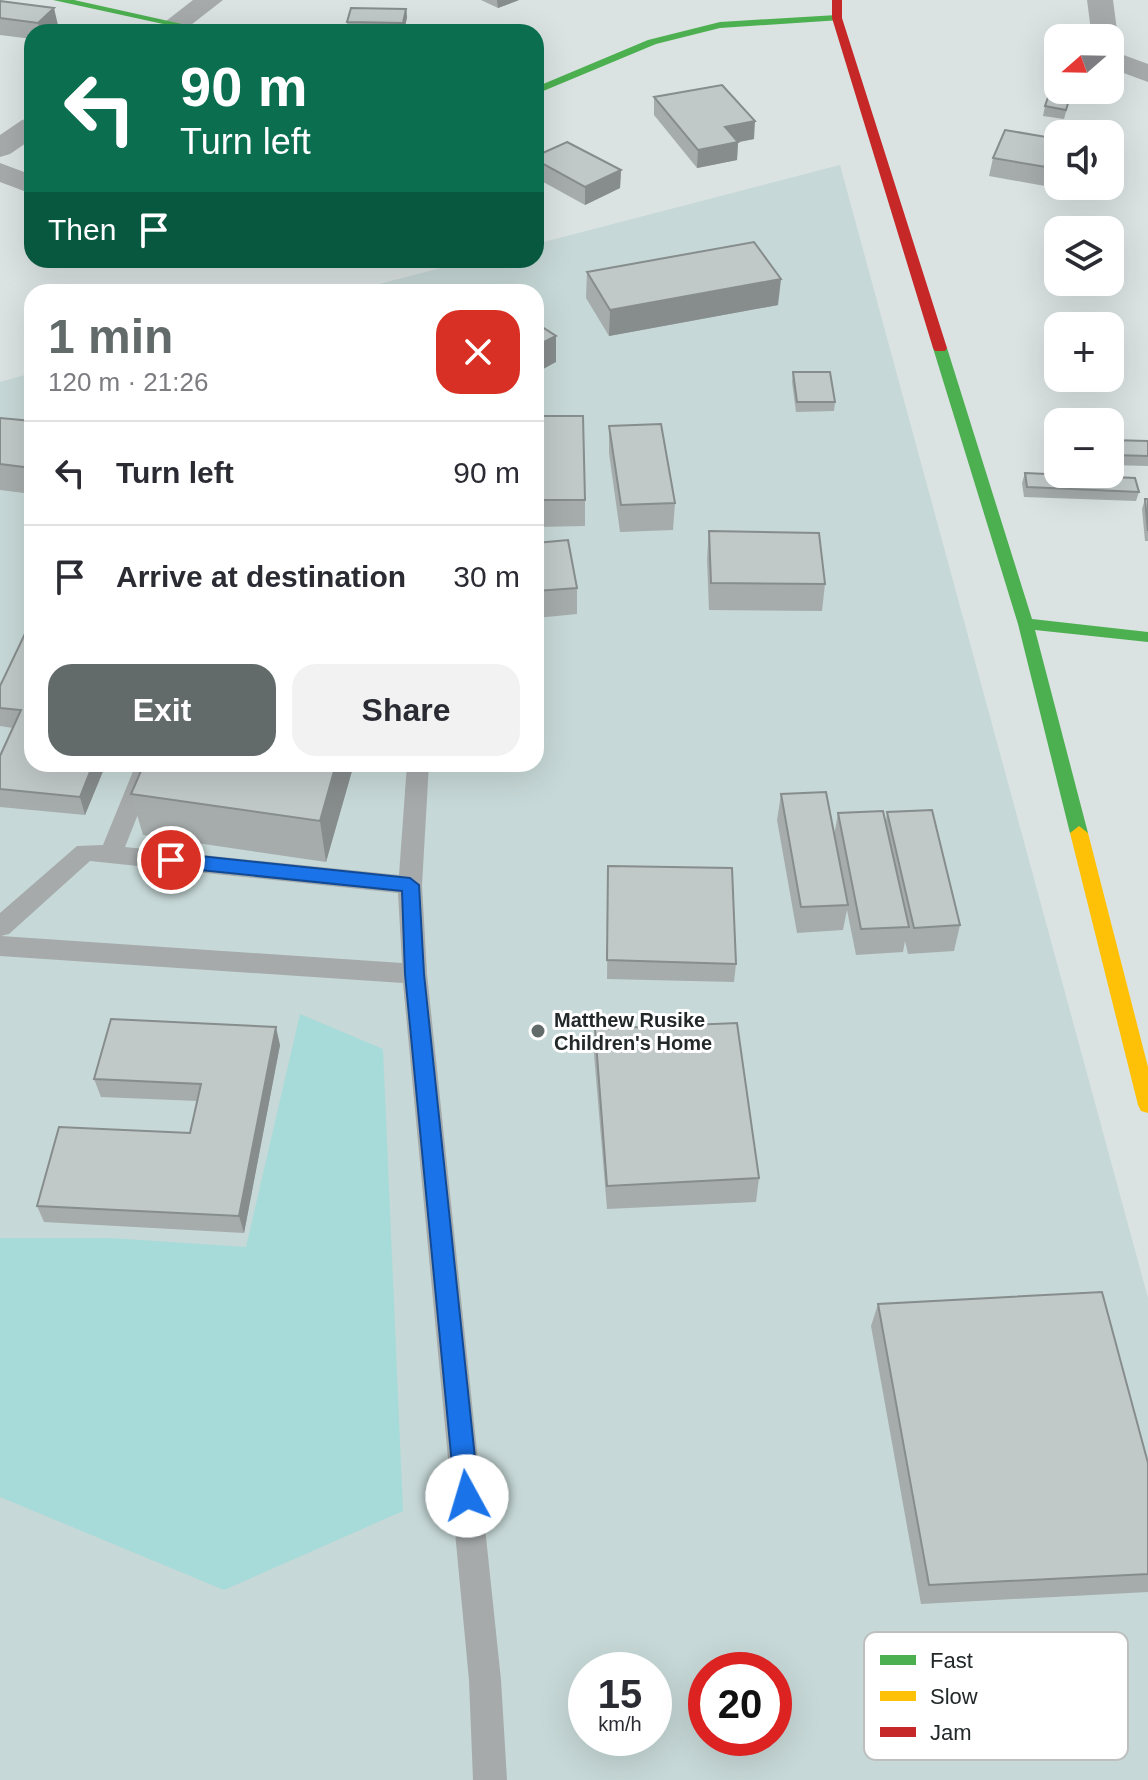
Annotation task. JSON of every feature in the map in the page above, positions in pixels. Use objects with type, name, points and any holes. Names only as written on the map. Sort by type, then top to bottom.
[{"type":"street","points":[[58,0],[155,24]]},
{"type":"street","points":[[177,24],[210,0]]},
{"type":"street","points":[[1100,0],[1103,24]]},
{"type":"street","points":[[544,88],[652,42],[720,25],[837,9],[1026,624],[1148,1105]]},
{"type":"street","points":[[1124,64],[1148,74]]},
{"type":"street","points":[[0,148],[24,132]]},
{"type":"street","points":[[0,172],[24,182]]},
{"type":"street","points":[[1026,624],[1148,637]]},
{"type":"lane","points":[[111,854],[144,772]]},
{"type":"lane","points":[[417,772],[410,885],[415,974],[485,1680],[490,1780]]},
{"type":"lane","points":[[0,927],[85,852],[410,885]]},
{"type":"lane","points":[[0,946],[415,974]]},
{"type":"shaded area","name":"Matthew Rusike Children's Home","points":[[840,165],[1148,1298],[1148,1780],[0,1780],[0,382],[24,375],[24,772],[544,772],[544,284],[379,284],[441,268],[544,268],[544,242]]},
{"type":"shaded area","points":[[300,1014],[383,1049],[403,1511],[224,1590],[0,1497],[0,1238],[110,1238],[246,1247]]},
{"type":"building","points":[[0,1],[54,8],[38,23],[0,18]]},
{"type":"building","points":[[351,8],[406,9],[403,23],[347,22]]},
{"type":"building","points":[[722,85],[755,121],[725,127],[738,142],[698,150],[654,97]]},
{"type":"building","points":[[1046,104],[1068,104],[1066,110]]},
{"type":"building","points":[[1005,130],[1044,137],[1044,167],[993,158]]},
{"type":"building","points":[[567,142],[621,170],[585,187],[544,164],[544,152]]},
{"type":"building","points":[[754,242],[781,279],[610,310],[587,272]]},
{"type":"building","points":[[544,328],[556,336],[544,342]]},
{"type":"building","points":[[793,372],[830,372],[835,402],[797,402]]},
{"type":"building","points":[[544,416],[583,416],[585,500],[544,500]]},
{"type":"building","points":[[0,418],[24,420],[24,467],[0,464]]},
{"type":"building","points":[[661,424],[675,503],[621,505],[609,426]]},
{"type":"building","points":[[1124,440],[1148,441],[1148,456],[1124,455]]},
{"type":"building","points":[[1025,473],[1044,474],[1044,488],[1027,487]]},
{"type":"building","points":[[1124,478],[1135,478],[1139,492],[1049,488],[1124,488]]},
{"type":"building","points":[[1145,499],[1148,499],[1148,531]]},
{"type":"building","points":[[709,531],[819,533],[825,584],[711,583]]},
{"type":"building","points":[[568,540],[577,588],[544,590],[544,542]]},
{"type":"building","points":[[24,636],[24,772],[90,772],[80,797],[0,789],[0,756],[21,710],[0,708],[0,686]]},
{"type":"building","points":[[141,772],[334,772],[320,821],[131,794]]},
{"type":"building","points":[[826,792],[848,905],[801,907],[781,794]]},
{"type":"building","points":[[932,810],[960,925],[914,928],[887,812]]},
{"type":"building","points":[[883,811],[909,927],[861,929],[838,813]]},
{"type":"building","points":[[608,866],[732,868],[736,964],[607,960]]},
{"type":"building","points":[[111,1019],[276,1027],[239,1216],[37,1206],[59,1127],[190,1133],[201,1084],[94,1079]]},
{"type":"building","points":[[737,1023],[759,1178],[607,1186],[595,1029]]},
{"type":"building","points":[[1102,1292],[1148,1463],[1148,1574],[929,1585],[878,1304]]},
{"type":"traffic: fast","points":[[58,0],[177,24]]},
{"type":"traffic: fast","points":[[544,88],[652,42],[720,25],[837,18]]},
{"type":"traffic: fast","points":[[940,348],[1026,624],[1079,833]]},
{"type":"traffic: fast","points":[[1026,624],[1148,637]]},
{"type":"traffic: slow","points":[[1079,833],[1148,1105]]},
{"type":"traffic: jam","points":[[837,0],[837,18],[940,348]]},
{"type":"place","name":"Matthew Rusike Children's Home","points":[[538,1031]]},
{"type":"route","points":[[171,860],[410,885],[415,974],[467,1496]]}]
